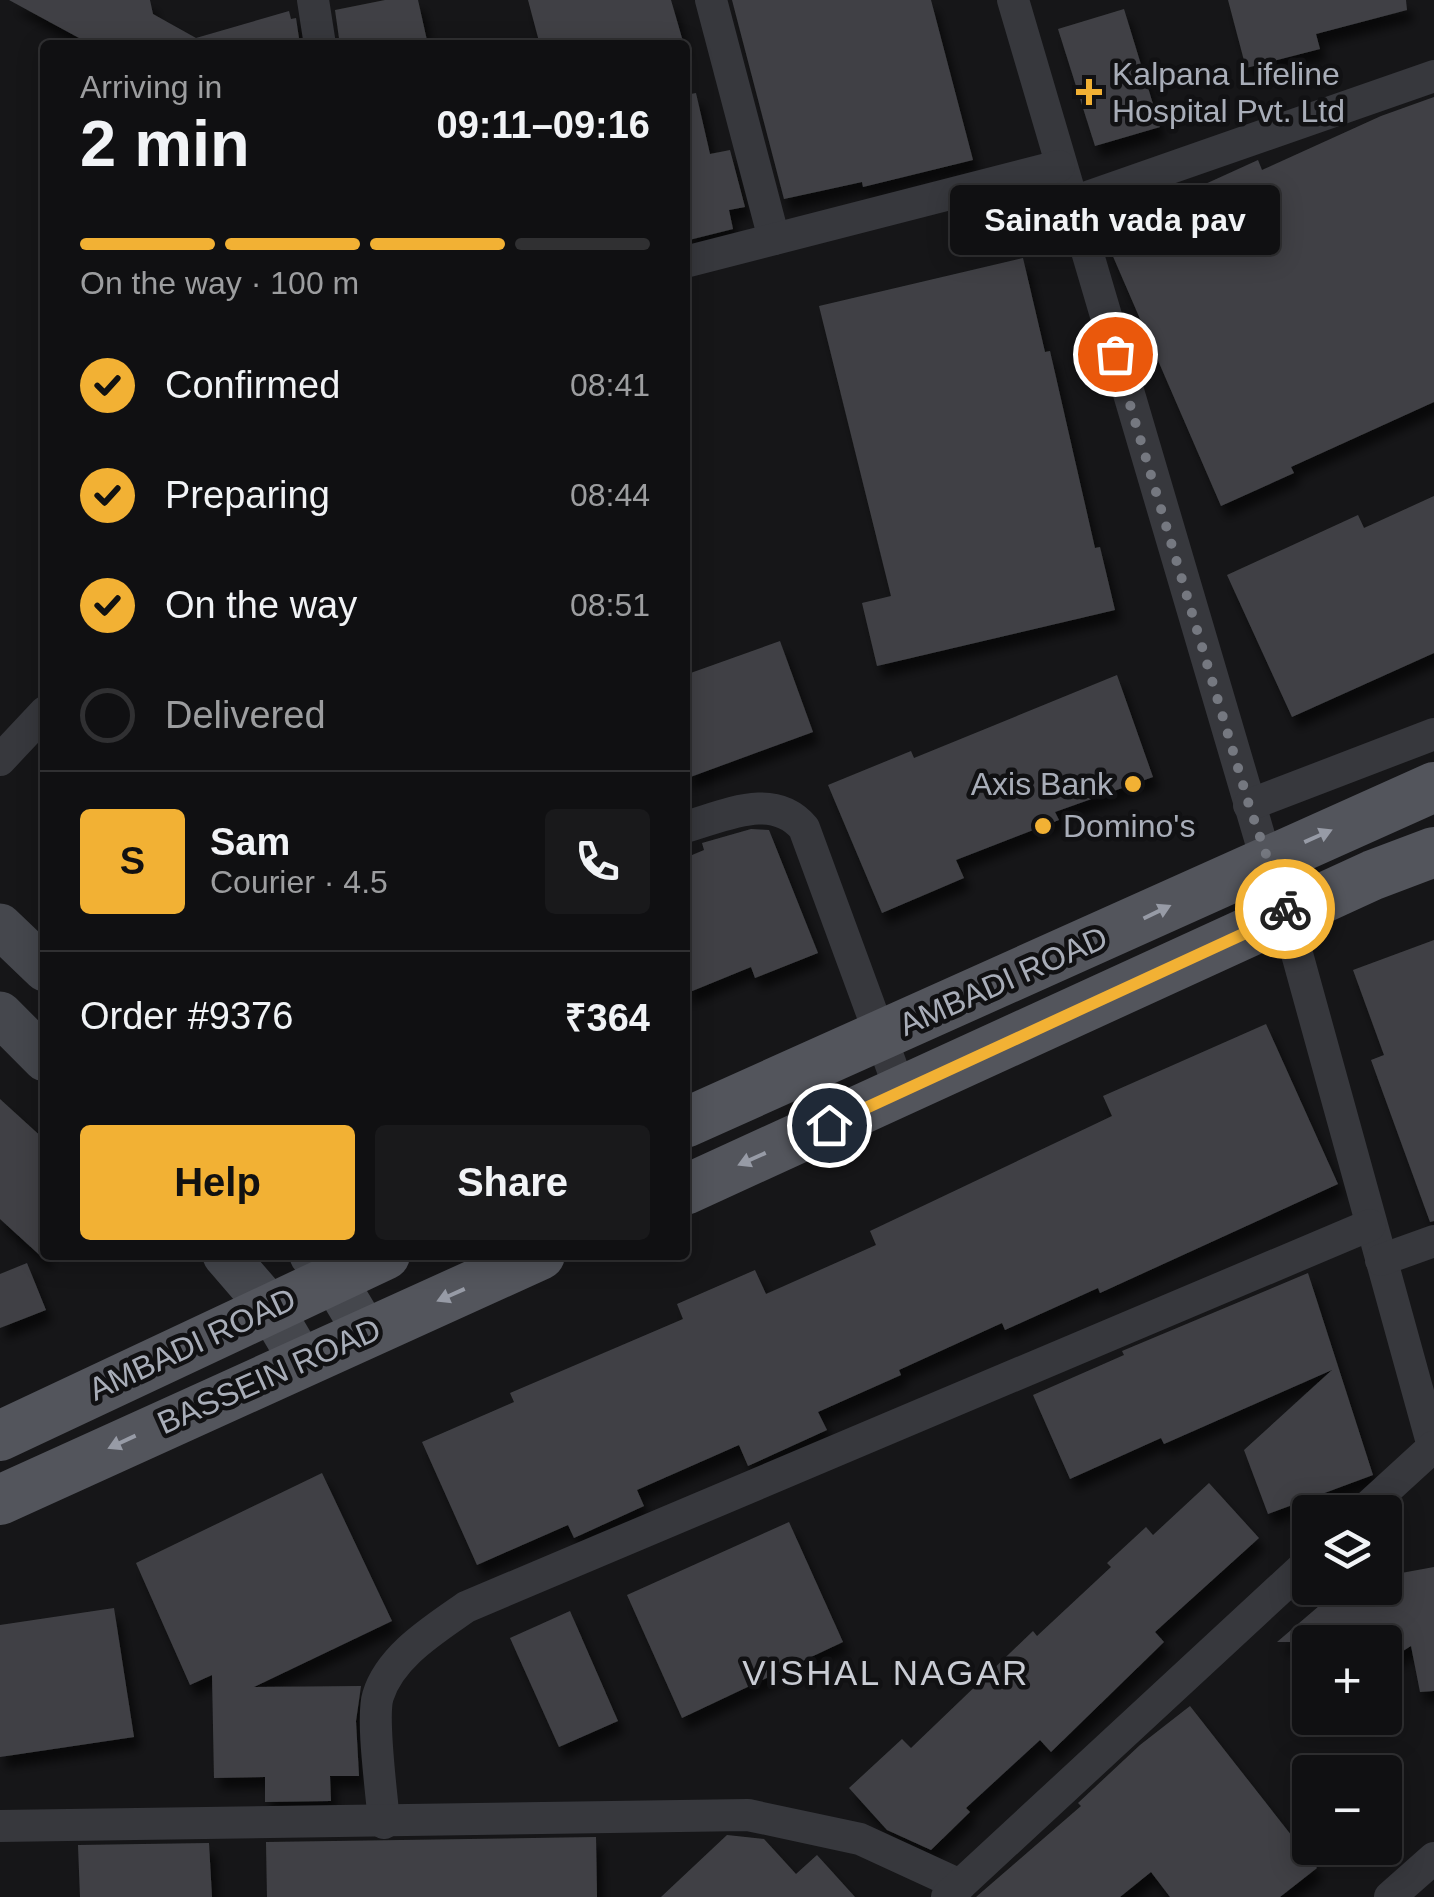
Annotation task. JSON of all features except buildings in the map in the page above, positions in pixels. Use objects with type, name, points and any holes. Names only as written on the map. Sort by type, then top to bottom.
[{"type":"main road","name":"AMBADI ROAD","points":[[690,1121],[1080,949],[1266,860],[1434,786]]},
{"type":"main road","points":[[1266,860],[1286,914]]},
{"type":"main road","points":[[690,1188],[1286,914],[1414,860]]},
{"type":"main road","name":"AMBADI ROAD","points":[[0,1436],[269,1306],[323,1266],[357,1260]]},
{"type":"main road","name":"BASSEIN ROAD","points":[[0,1500],[300,1360],[529,1260]]},
{"type":"street","points":[[313,0],[319,40]]},
{"type":"street","points":[[712,0],[774,239]]},
{"type":"street","points":[[1012,0],[1266,860]]},
{"type":"street","points":[[1070,203],[1434,76]]},
{"type":"street","points":[[690,261],[1059,166]]},
{"type":"street","points":[[0,760],[40,717]]},
{"type":"street","points":[[1249,805],[1434,734]]},
{"type":"street","points":[[690,826],[752,808],[771,807],[792,814],[804,828],[901,1092]]},
{"type":"street","points":[[1286,914],[1434,1448],[1381,1495]]},
{"type":"street","points":[[0,926],[40,964]]},
{"type":"street","points":[[0,1014],[40,1054]]},
{"type":"street","points":[[384,1822],[377,1697],[394,1668],[466,1607],[1370,1225]]},
{"type":"street","points":[[1380,1260],[1434,1241]]},
{"type":"street","points":[[229,1260],[269,1306],[300,1360]]},
{"type":"street","points":[[323,1266],[366,1333]]},
{"type":"street","points":[[0,1826],[748,1815],[860,1839],[953,1891],[1292,1578]]},
{"type":"street","points":[[1390,1897],[1434,1858]]},
{"type":"way so far","points":[[1115,354],[1249,805],[1285,909]]},
{"type":"place","name":"Kalpana Lifeline Hospital Pvt. Ltd","points":[[1089,92]]},
{"type":"place","name":"Sainath vada pav","points":[[1115,354]]},
{"type":"place","name":"Axis Bank","points":[[1133,784]]},
{"type":"place","name":"Domino's","points":[[1043,826]]},
{"type":"district","name":"VISHAL NAGAR","points":[[886,1673]]},
{"type":"route","points":[[829,1125],[1286,914],[1285,909]]}]
